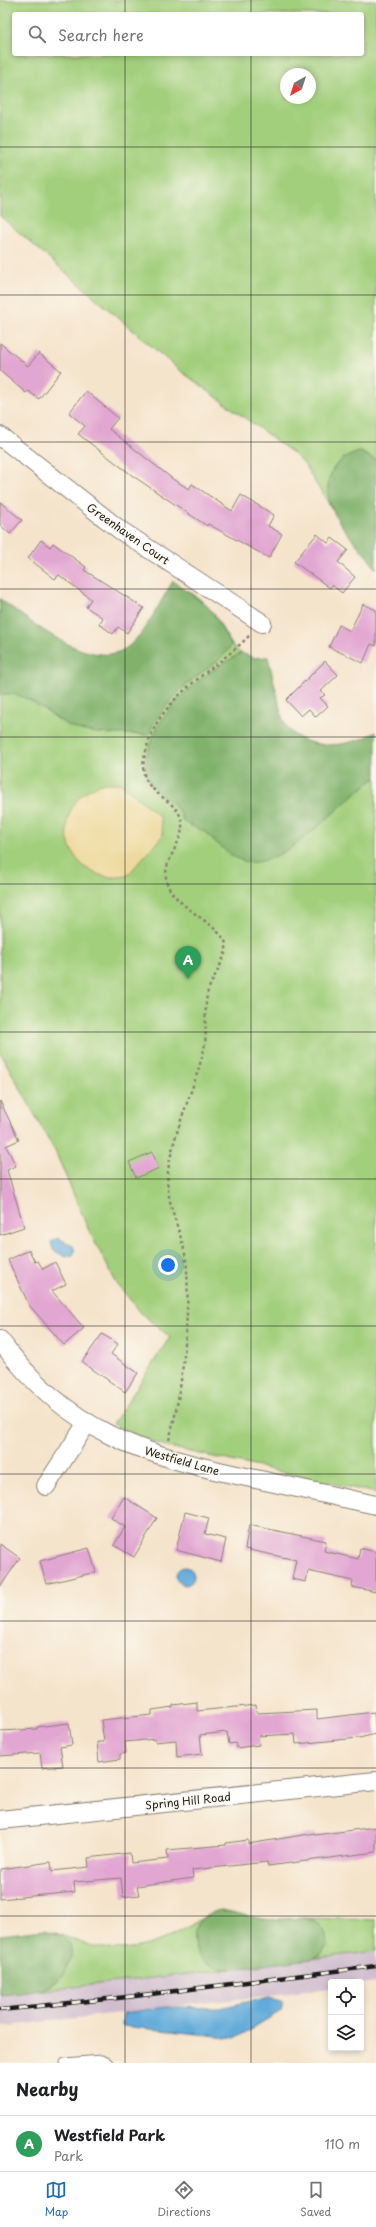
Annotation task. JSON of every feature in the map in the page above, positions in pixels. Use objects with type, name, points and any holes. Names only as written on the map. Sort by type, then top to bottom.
[{"type":"street","name":"Greenhaven Court","points":[[0,436],[104,519],[262,623]]},
{"type":"street","name":"Westfield Lane","points":[[0,1340],[38,1385],[87,1422],[124,1442],[164,1458],[376,1505]]},
{"type":"street","points":[[46,1486],[87,1422]]},
{"type":"street","name":"Spring Hill Road","points":[[0,1820],[376,1782]]},
{"type":"lane","points":[[65,2063],[102,2060],[108,2063]]},
{"type":"path","points":[[164,1458],[176,1416],[181,1385],[187,1286],[186,1259],[168,1191],[168,1174],[178,1125],[203,1050],[208,992],[225,954],[226,946],[222,936],[183,905],[169,888],[166,871],[181,832],[182,821],[178,812],[148,782],[144,775],[144,762],[151,734],[169,707],[189,686],[234,652],[262,623]]},
{"type":"shaded area","points":[[376,1950],[376,1982],[364,1984],[364,1979],[328,1979],[328,1988],[0,2027],[0,1994]]},
{"type":"green space","points":[[0,0],[376,0],[376,460],[360,452],[343,459],[336,466],[329,502],[333,511],[304,464],[293,453],[178,369],[0,216]]},
{"type":"green space","points":[[360,452],[376,460],[376,569],[342,526],[330,502],[328,489],[330,476],[338,463],[346,457]]},
{"type":"green space","points":[[173,581],[206,605],[214,614],[231,645],[221,658],[197,676],[176,695],[157,718],[148,735],[94,733],[77,729],[58,719],[29,700],[10,694],[0,695],[0,599],[44,631],[62,641],[80,649],[98,654],[115,653],[129,646],[141,633]]},
{"type":"green space","points":[[188,590],[211,610],[233,646],[239,652],[246,656],[256,658],[267,657],[309,833],[350,797],[376,778],[376,1493],[173,1448],[147,1440],[113,1424],[170,1337],[143,1315],[117,1284],[89,1231],[56,1153],[0,1052],[0,605],[109,693]]},
{"type":"green space","points":[[241,653],[255,658],[268,657],[283,720],[290,731],[300,738],[312,743],[325,745],[339,744],[352,742],[376,732],[376,778],[292,847],[277,856],[262,861],[253,862],[245,862],[231,855],[206,833],[184,822],[173,805],[157,791],[151,783],[146,769],[147,755],[152,738],[160,722],[171,708],[183,695],[211,672]]},
{"type":"green space","points":[[221,1910],[263,1919],[304,1918],[313,1920],[320,1925],[325,1933],[327,1945],[322,1954],[311,1959],[226,1969],[215,1967],[206,1963],[199,1956],[195,1946],[194,1931],[205,1917],[212,1912]]},
{"type":"green space","points":[[208,1914],[199,1923],[195,1932],[194,1942],[196,1950],[201,1958],[209,1964],[220,1968],[232,1969],[37,1991],[54,1983],[63,1974],[71,1957],[61,1935],[53,1932],[97,1947],[112,1949],[127,1948],[142,1946],[169,1937]]},
{"type":"green space","points":[[302,1918],[376,1920],[376,1951],[311,1959],[320,1955],[324,1950],[326,1943],[325,1936],[317,1924]]},
{"type":"green space","points":[[44,1930],[61,1935],[70,1944],[71,1958],[65,1971],[59,1979],[44,1988],[27,1992],[0,1995],[0,1935]]},
{"type":"sand","points":[[104,783],[120,783],[160,817],[163,835],[127,876],[105,876],[88,869],[75,857],[68,841],[67,824],[72,807],[85,793]]},
{"type":"water","points":[[58,1238],[73,1246],[75,1251],[73,1255],[66,1257],[53,1250],[51,1242]]},
{"type":"water","points":[[185,1567],[189,1568],[193,1572],[193,1580],[189,1584],[185,1585],[181,1584],[177,1580],[176,1576],[177,1572],[181,1568]]},
{"type":"water","points":[[270,1997],[283,2002],[281,2011],[236,2038],[122,2026],[123,2013],[166,2007],[219,2008]]},
{"type":"building","points":[[0,343],[28,366],[39,353],[61,371],[39,399],[28,391],[26,393],[0,371]]},
{"type":"building","points":[[86,391],[118,418],[109,429],[174,480],[189,489],[192,484],[232,511],[241,495],[274,515],[268,526],[282,534],[269,558],[208,524],[207,526],[133,476],[78,434],[85,426],[69,413]]},
{"type":"building","points":[[0,502],[22,520],[10,534],[0,525]]},
{"type":"building","points":[[317,534],[328,543],[332,538],[348,550],[338,562],[355,577],[342,593],[332,585],[330,588],[294,562]]},
{"type":"building","points":[[41,540],[50,547],[53,543],[86,567],[84,570],[144,608],[127,633],[118,627],[113,634],[99,624],[103,618],[86,607],[91,599],[59,575],[55,579],[28,558]]},
{"type":"building","points":[[363,604],[376,610],[376,646],[371,644],[363,663],[329,647],[339,625],[350,631]]},
{"type":"building","points":[[325,661],[338,675],[321,691],[325,695],[320,698],[328,706],[316,717],[309,709],[301,716],[286,700]]},
{"type":"building","points":[[0,1101],[19,1140],[6,1146],[16,1166],[7,1170],[24,1227],[0,1235]]},
{"type":"building","points":[[152,1152],[159,1168],[136,1178],[129,1162]]},
{"type":"building","points":[[29,1250],[35,1262],[38,1261],[43,1269],[55,1262],[66,1284],[52,1291],[84,1328],[64,1345],[29,1305],[8,1260]]},
{"type":"building","points":[[102,1334],[118,1344],[111,1354],[138,1373],[125,1392],[82,1362]]},
{"type":"building","points":[[124,1497],[157,1518],[134,1557],[114,1545],[125,1527],[111,1518]]},
{"type":"building","points":[[185,1512],[209,1518],[205,1534],[226,1539],[221,1562],[176,1550]]},
{"type":"building","points":[[249,1525],[326,1541],[324,1551],[358,1559],[360,1548],[376,1552],[376,1592],[352,1587],[353,1581],[308,1571],[306,1582],[292,1579],[296,1560],[245,1549]]},
{"type":"building","points":[[0,1544],[20,1558],[0,1587]]},
{"type":"building","points":[[89,1548],[96,1572],[46,1584],[40,1561]]},
{"type":"building","points":[[197,1702],[197,1711],[256,1705],[257,1713],[317,1710],[317,1719],[374,1712],[376,1734],[359,1738],[296,1744],[295,1734],[258,1736],[259,1745],[236,1748],[236,1743],[229,1744],[227,1732],[200,1735],[202,1754],[177,1757],[176,1740],[155,1742],[155,1739],[125,1742],[126,1753],[120,1754],[120,1759],[99,1762],[97,1742],[104,1742],[101,1720],[152,1715],[152,1710],[173,1707],[173,1705]]},
{"type":"building","points":[[69,1723],[72,1745],[60,1747],[63,1766],[42,1768],[40,1753],[0,1756],[0,1731],[37,1729],[37,1727]]},
{"type":"building","points":[[376,1827],[376,1852],[268,1866],[267,1862],[192,1870],[193,1878],[137,1886],[139,1895],[123,1897],[121,1878],[74,1882],[75,1892],[0,1899],[0,1869],[51,1862],[52,1871],[89,1867],[88,1858],[130,1853],[131,1863],[168,1859],[167,1850],[226,1845],[226,1843],[248,1840],[248,1844],[315,1833],[315,1835]]},
{"type":"railway","points":[[0,2010],[127,1997],[376,1966]]},
{"type":"place","name":"Westfield Park","points":[[188,979]]}]
